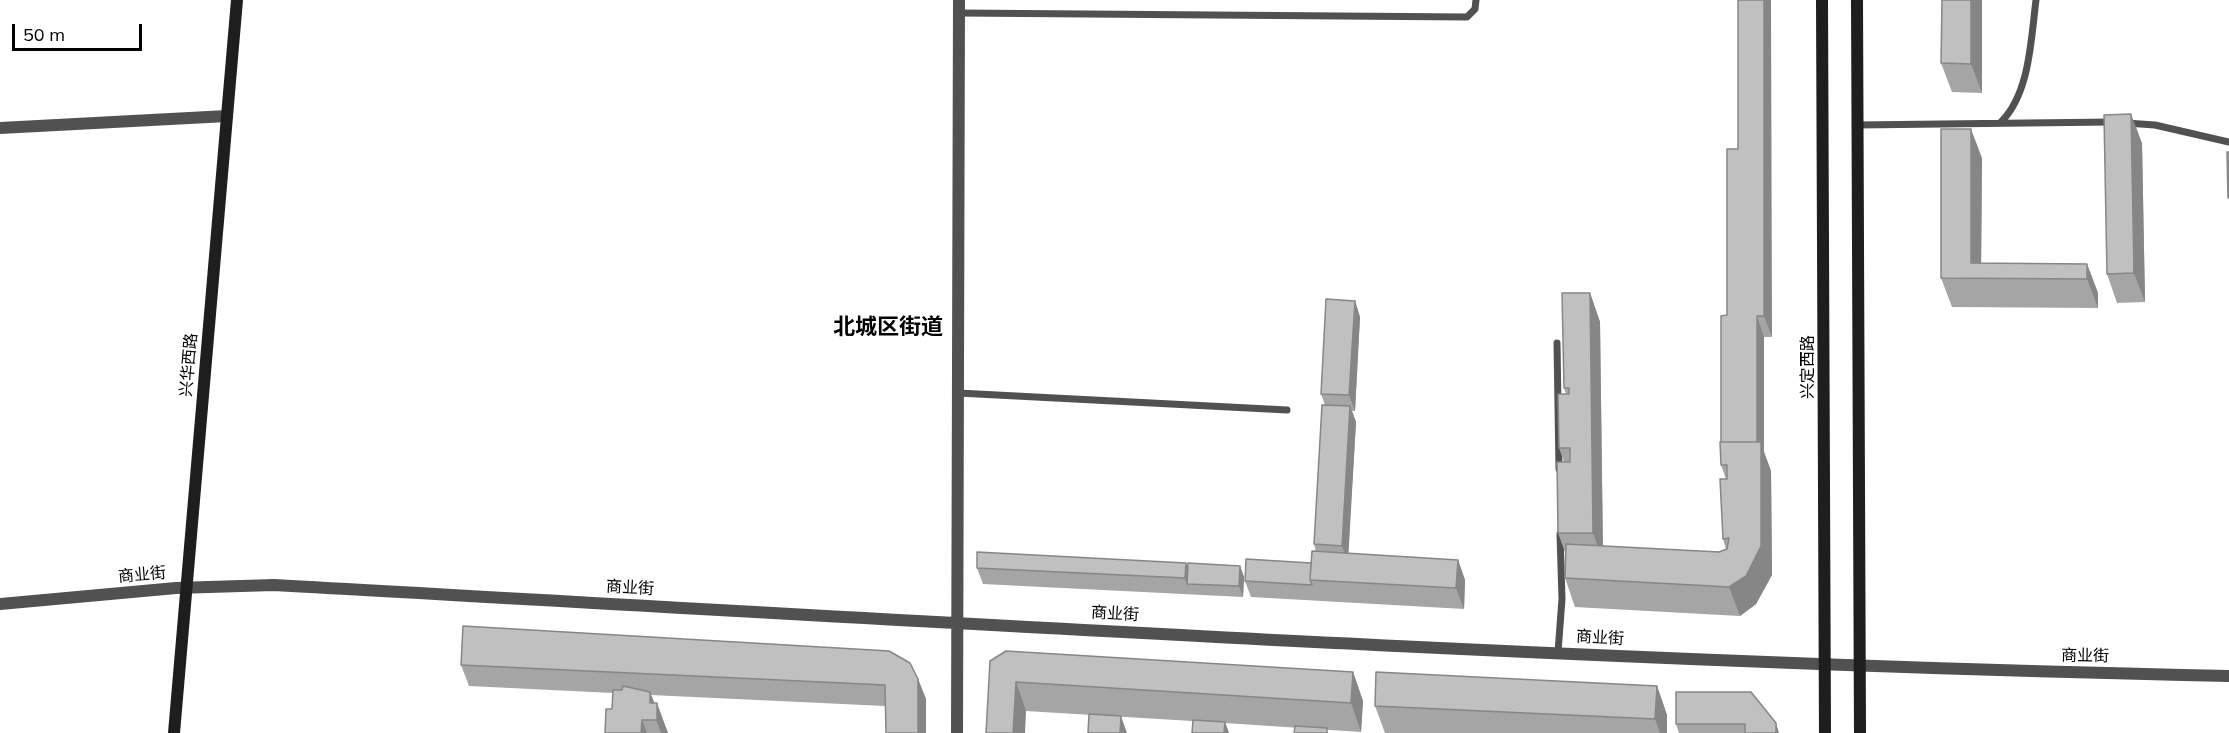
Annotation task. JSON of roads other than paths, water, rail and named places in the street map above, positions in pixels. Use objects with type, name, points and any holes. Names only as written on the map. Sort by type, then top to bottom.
[{"type":"main road","name":"兴华西路","points":[[174,733],[237,0]]},
{"type":"main road","name":"兴定西路","points":[[1822,0],[1825,733]]},
{"type":"main road","points":[[1857,0],[1860,733]]},
{"type":"street","points":[[957,733],[959,0]]},
{"type":"street","points":[[0,128],[226,116]]},
{"type":"street","name":"商业街","points":[[0,604],[186,588],[274,585],[957,623],[1860,667],[2229,676]]},
{"type":"lane","points":[[959,13],[1467,17],[1476,9],[1476,0]]},
{"type":"lane","points":[[2001,122],[2007,116],[2020,86],[2032,33],[2036,0]]},
{"type":"lane","points":[[1857,125],[2097,121],[2155,125],[2229,142]]},
{"type":"lane","points":[[1557,343],[1560,482]]},
{"type":"lane","points":[[958,393],[1287,410]]},
{"type":"lane","points":[[1558,652],[1562,598],[1560,529]]},
{"type":"district","name":"北城区街道","points":[[888,327]]}]
